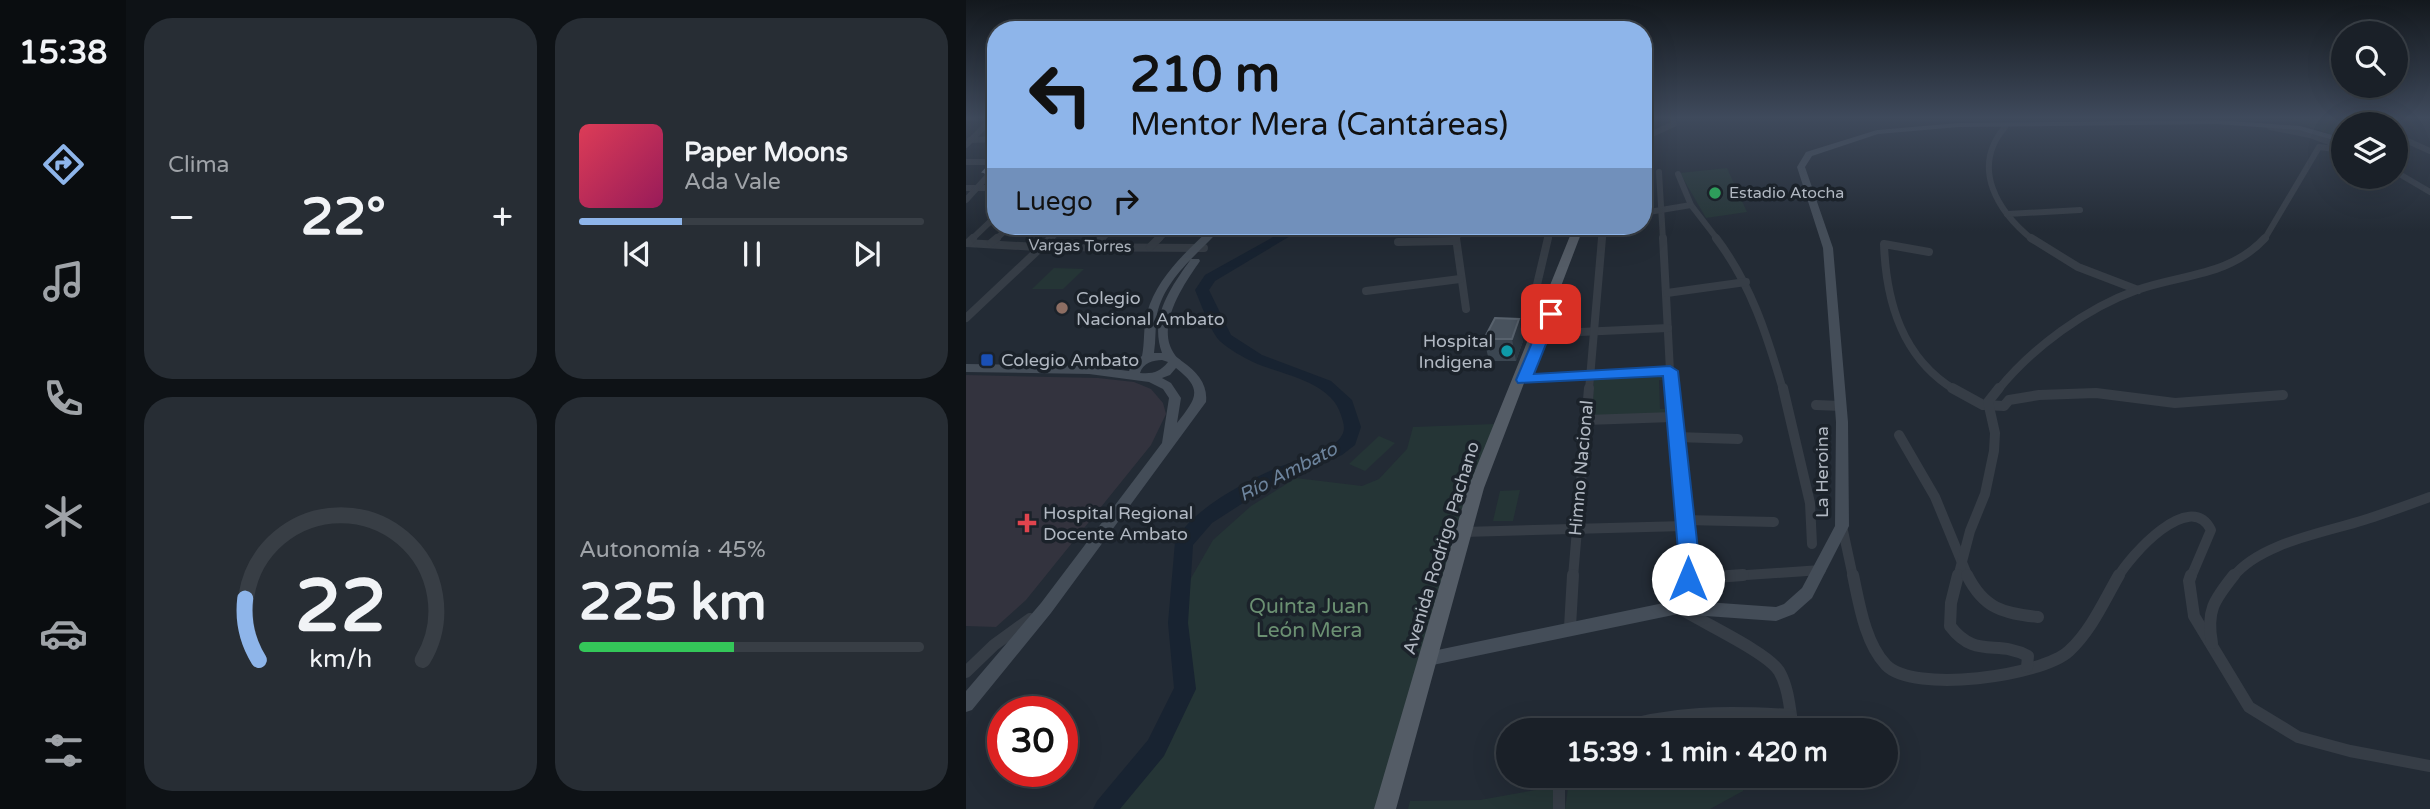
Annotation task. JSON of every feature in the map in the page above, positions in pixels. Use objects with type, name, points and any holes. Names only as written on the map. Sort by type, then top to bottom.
[{"type":"main road","name":"La Heroina","points":[[1432,658],[1570,627],[1678,607],[1776,614],[1789,609],[1807,593],[1842,526],[1841,406],[1828,248],[1801,167]]},
{"type":"main road","points":[[1133,374],[1151,344],[1153,313],[1158,296],[1211,235]]},
{"type":"main road","points":[[1167,442],[1193,412],[1202,392],[1195,378],[1171,361],[1162,344],[1162,318],[1199,249],[1215,235]]},
{"type":"main road","name":"Avenida Rodrigo Pachano","points":[[1539,334],[1576,235]]},
{"type":"main road","name":"Avenida Rodrigo Pachano","points":[[1395,809],[1432,658],[1467,532],[1521,379],[1581,235]]},
{"type":"main road","points":[[968,364],[1143,360]]},
{"type":"main road","points":[[1152,378],[1166,372],[1171,361]]},
{"type":"main road","points":[[968,364],[1133,374],[1152,378],[1167,386],[1175,398],[1167,442]]},
{"type":"main road","name":"Avenida Rodrigo Pachano","points":[[1385,809],[1432,658]]},
{"type":"street","points":[[1801,167],[1808,156]]},
{"type":"street","points":[[1991,156],[1992,193],[2022,230],[2068,262],[2104,279],[2138,290]]},
{"type":"street","points":[[2027,667],[2028,656],[2022,651],[1982,650],[1963,642],[1950,626],[1950,614],[1962,566],[1994,451],[1995,433],[1988,402],[2004,379],[2035,351],[2105,305],[2138,290],[2225,268],[2257,247],[2314,156]]},
{"type":"street","points":[[966,162],[987,162]]},
{"type":"street","points":[[1659,172],[1672,417],[1685,523],[1688,579],[1678,607],[1713,629],[1764,655],[1779,671],[1791,718]]},
{"type":"street","points":[[1678,174],[1691,205],[1746,282],[1762,317],[1793,423],[1810,503],[1812,544]]},
{"type":"street","points":[[966,200],[987,177]]},
{"type":"street","points":[[2408,180],[2430,192]]},
{"type":"street","points":[[966,188],[987,188]]},
{"type":"street","points":[[1652,212],[1691,205]]},
{"type":"street","points":[[2007,214],[2080,210]]},
{"type":"street","points":[[967,243],[987,224]]},
{"type":"street","points":[[991,243],[1000,235]]},
{"type":"street","points":[[966,318],[1053,235]]},
{"type":"street","points":[[1092,248],[1106,235]]},
{"type":"street","points":[[1150,247],[1163,235]]},
{"type":"street","points":[[1458,235],[1455,241],[1465,309]]},
{"type":"street","points":[[1503,333],[1523,332],[1527,327],[1549,235]]},
{"type":"street","name":"Himno Nacional","points":[[1570,627],[1587,377],[1595,331],[1602,235]]},
{"type":"street","points":[[1398,242],[1455,241]]},
{"type":"street","name":"Vargas Torres","points":[[967,243],[1038,247],[1199,249]]},
{"type":"street","points":[[1929,252],[1884,244],[1883,272],[1895,318],[1912,353],[1939,380],[1990,408],[2004,406],[2009,400],[2071,393],[2175,403],[2283,395]]},
{"type":"street","points":[[1366,291],[1460,279]]},
{"type":"street","points":[[1667,293],[1746,282]]},
{"type":"street","points":[[966,307],[978,307]]},
{"type":"street","points":[[1539,334],[1668,328]]},
{"type":"street","points":[[1143,360],[1171,361]]},
{"type":"street","points":[[1521,379],[1670,371]]},
{"type":"street","points":[[1816,405],[1841,406]]},
{"type":"street","points":[[1586,420],[1672,417]]},
{"type":"street","points":[[1899,435],[1918,464],[1962,566],[1987,604],[2010,614],[2038,617]]},
{"type":"street","points":[[1676,437],[1738,439]]},
{"type":"street","points":[[966,704],[1046,608],[1167,442]]},
{"type":"street","points":[[2213,648],[2208,621],[2216,598],[2245,562],[2329,528],[2362,521],[2430,497]]},
{"type":"street","points":[[1842,526],[1873,642],[1885,665],[1900,676],[1919,680],[1980,678],[2066,654],[2103,609],[2126,559],[2145,537],[2162,526],[2194,515],[2209,523],[2211,530],[2189,581],[2193,616],[2249,707],[2271,723],[2298,737],[2350,751],[2430,766]]},
{"type":"street","points":[[1467,532],[1575,531],[1685,523],[1774,522]]},
{"type":"street","points":[[1688,579],[1821,570]]},
{"type":"street","points":[[966,672],[994,645],[1046,608]]},
{"type":"street","points":[[1652,718],[1672,712],[1702,710],[1790,715]]},
{"type":"street","points":[[1559,788],[1559,809]]},
{"type":"shaded area","name":"Hospital Regional Docente Ambato","points":[[966,375],[1098,378],[1134,382],[1151,389],[1163,403],[1166,414],[1151,445],[1026,600],[996,627],[966,626]]},
{"type":"green space","name":"Estadio Atocha","points":[[1727,168],[1747,212],[1706,218],[1680,173]]},
{"type":"green space","points":[[1054,268],[1084,269],[1063,289],[1032,289]]},
{"type":"green space","points":[[1663,375],[1663,380],[1659,380],[1660,409],[1665,409],[1666,413],[1592,417],[1594,378]]},
{"type":"green space","name":"Quinta Juan León Mera","points":[[1494,424],[1378,809],[1114,809],[1163,749],[1194,687],[1186,620],[1190,580],[1213,540],[1251,506],[1296,478],[1362,486],[1379,479],[1407,449],[1413,427]]},
{"type":"green space","points":[[1379,436],[1395,443],[1365,471],[1349,464]]},
{"type":"green space","points":[[1520,490],[1513,521],[1493,521],[1500,491]]},
{"type":"green space","points":[[1558,788],[1554,809],[1408,809],[1410,801],[1480,800]]},
{"type":"green space","points":[[1568,788],[1744,788],[1743,791],[1710,809],[1565,809]]},
{"type":"building","points":[[1495,318],[1519,319],[1512,339],[1484,339]]},
{"type":"waterway","name":"Río Ambato","points":[[1105,809],[1156,748],[1185,689],[1178,623],[1184,542],[1206,518],[1251,489],[1279,474],[1336,451],[1349,441],[1353,427],[1346,404],[1326,385],[1257,358],[1225,338],[1202,290],[1210,278],[1285,235]]},
{"type":"place","name":"Estadio Atocha","points":[[1715,193]]},
{"type":"place","name":"Colegio Nacional Ambato","points":[[1062,308]]},
{"type":"place","name":"Hospital Indigena","points":[[1507,351]]},
{"type":"place","name":"Colegio Ambato","points":[[987,360]]},
{"type":"place","name":"Hospital Regional Docente Ambato","points":[[1027,523]]},
{"type":"route","points":[[1551,314],[1524,380],[1670,371],[1672,417],[1689,550],[1688,579]]}]
